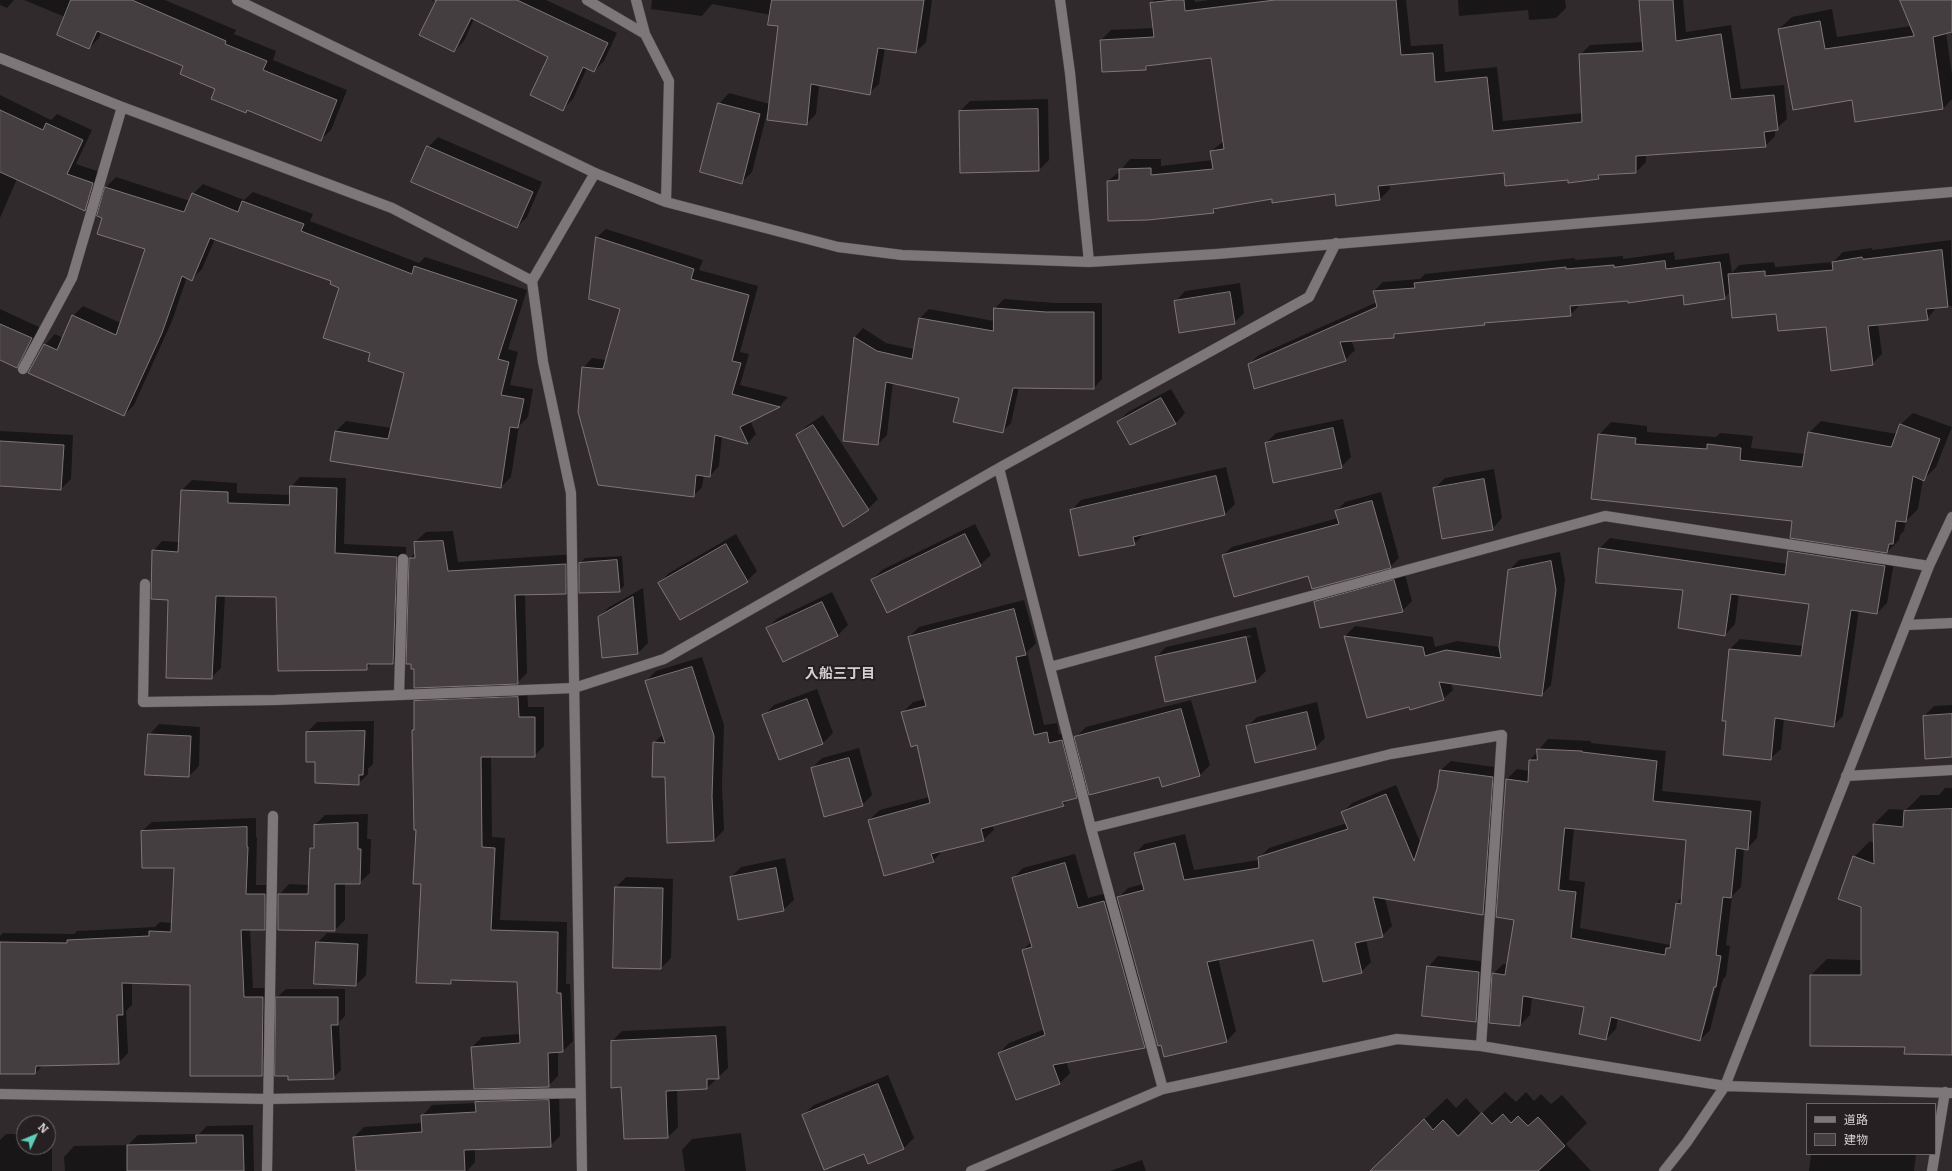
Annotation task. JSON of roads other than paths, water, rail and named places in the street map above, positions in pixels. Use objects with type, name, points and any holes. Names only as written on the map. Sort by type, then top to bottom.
[{"type":"street","points":[[237,0],[596,173],[666,202],[838,246],[902,255],[1089,262],[1217,254],[1952,192]]},
{"type":"street","points":[[587,0],[645,34]]},
{"type":"street","points":[[636,0],[645,34],[669,81],[666,202]]},
{"type":"street","points":[[1060,0],[1070,73],[1089,262]]},
{"type":"street","points":[[0,58],[122,107],[392,208],[532,281]]},
{"type":"street","points":[[23,369],[72,278],[122,107]]},
{"type":"street","points":[[582,1171],[571,493],[543,362],[532,281],[596,173]]},
{"type":"street","points":[[146,584],[143,702],[399,695],[574,688],[664,659],[999,468],[1308,297],[1336,243]]},
{"type":"street","points":[[999,468],[1090,828],[1163,1089]]},
{"type":"street","points":[[1050,667],[1605,516],[1929,566]]},
{"type":"street","points":[[1664,1171],[1687,1142],[1725,1086],[1929,566],[1952,517]]},
{"type":"street","points":[[399,695],[403,559]]},
{"type":"street","points":[[1907,625],[1952,622]]},
{"type":"street","points":[[1090,828],[1391,754],[1502,736],[1481,1046]]},
{"type":"street","points":[[1846,776],[1952,770]]},
{"type":"street","points":[[267,1171],[273,816]]},
{"type":"street","points":[[971,1171],[1163,1089],[1397,1039],[1481,1046],[1725,1086],[1949,1093],[1936,1153]]},
{"type":"street","points":[[0,1094],[268,1099],[580,1093]]},
{"type":"street","points":[[1932,1171],[1935,1155]]},
{"type":"district","name":"入船三丁目","points":[[840,674]]}]
